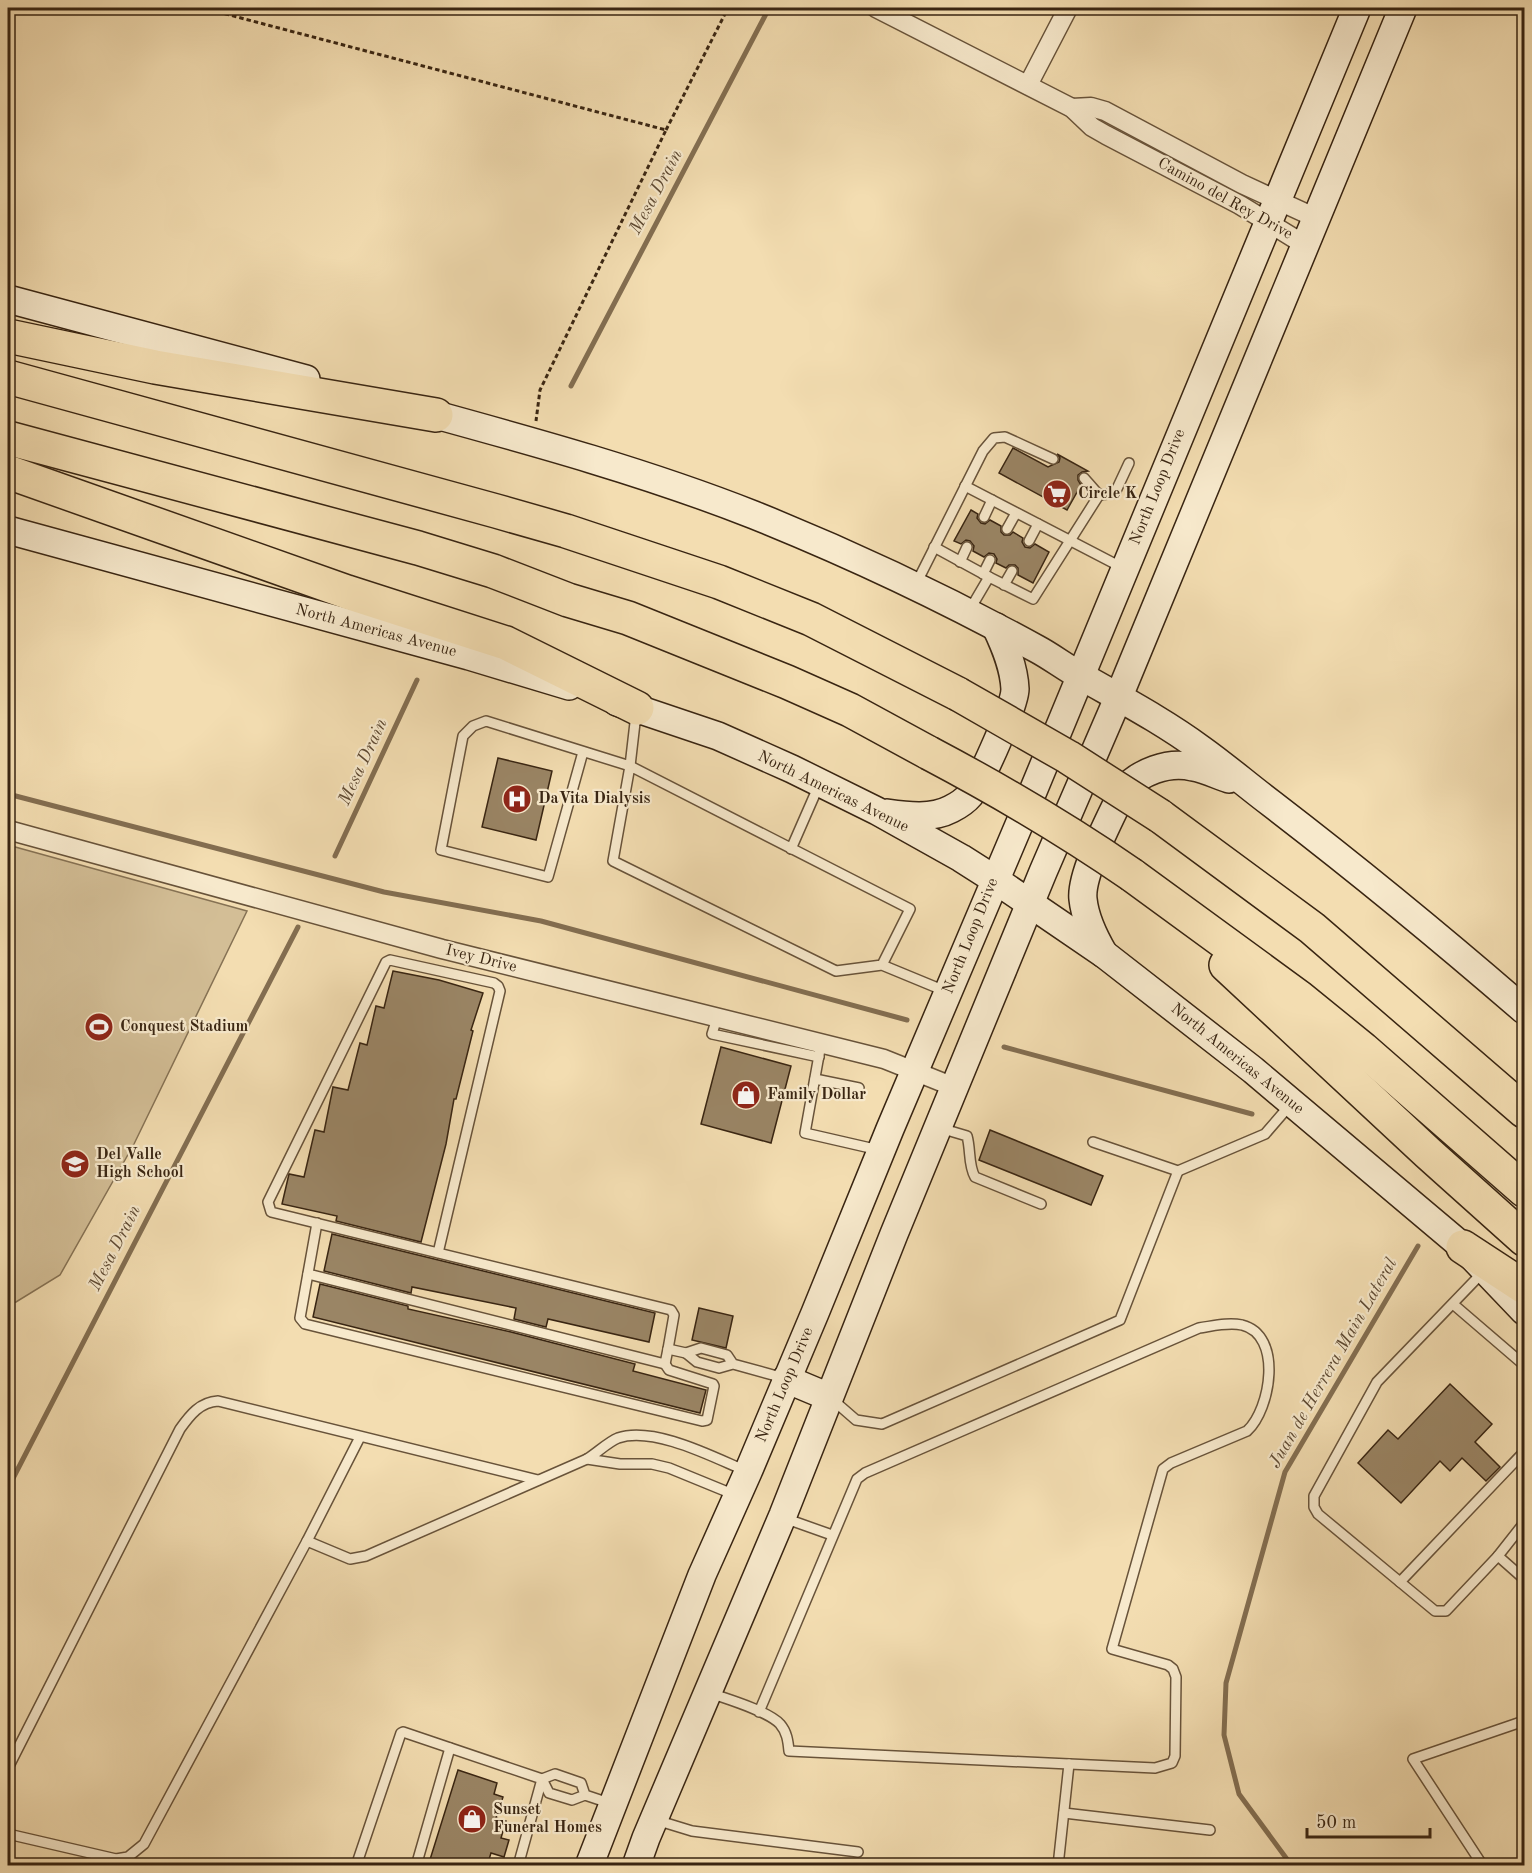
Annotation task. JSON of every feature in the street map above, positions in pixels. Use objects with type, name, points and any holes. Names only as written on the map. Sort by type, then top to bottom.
[{"type":"highway","points":[[8,336],[155,367],[436,415]]},
{"type":"highway","points":[[8,377],[566,531],[719,582],[811,619],[958,694],[1068,757],[1160,816],[1312,928],[1524,1111]]},
{"type":"highway","points":[[8,438],[418,548],[493,571],[568,600],[628,618],[788,682],[850,710],[1010,796],[1083,841],[1132,875],[1299,997],[1363,1049],[1524,1190]]},
{"type":"highway","points":[[8,472],[347,592],[506,643],[637,708]]},
{"type":"highway","points":[[1185,915],[1229,969],[1524,1239]]},
{"type":"highway","points":[[1474,1259],[1524,1287]]},
{"type":"main road","name":"North Loop Drive","points":[[589,1866],[702,1575],[743,1484],[994,879],[1024,813],[1357,8]]},
{"type":"main road","points":[[636,1866],[781,1517],[954,1087],[1119,696],[1403,8]]},
{"type":"main road","points":[[8,299],[533,442],[663,482],[753,515],[844,553],[1041,651],[1080,676],[1119,696],[1200,748],[1433,932],[1524,1011]]},
{"type":"main road","name":"North Americas Avenue","points":[[8,530],[469,656],[637,708],[718,736],[877,811],[994,879],[1104,954],[1185,1016],[1292,1103],[1474,1259],[1524,1311]]},
{"type":"main road","points":[[877,811],[917,816],[940,813],[952,809],[971,794],[1011,709],[1015,691],[1011,664],[996,627]]},
{"type":"main road","points":[[1104,954],[1089,924],[1082,898],[1083,889],[1091,862],[1123,791],[1146,773],[1174,765],[1199,768],[1247,785]]},
{"type":"main road","points":[[786,1379],[829,1398]]},
{"type":"main road","points":[[612,1804],[654,1819]]},
{"type":"street","name":"Camino del Rey Drive","points":[[876,8],[1072,108],[1092,127],[1240,205],[1316,218]]},
{"type":"street","points":[[1028,85],[1068,8]]},
{"type":"street","name":"Camino del Rey Drive","points":[[1072,108],[1091,107],[1105,111],[1242,184],[1273,211],[1305,245]]},
{"type":"street","name":"Camino del Rey Drive","points":[[1144,154],[1153,136]]},
{"type":"street","name":"Ivey Drive","points":[[8,830],[442,950],[717,1018],[820,1050],[884,1059],[954,1087]]},
{"type":"lane","points":[[914,586],[983,451],[994,438],[1005,437],[1053,459]]},
{"type":"lane","points":[[1099,495],[1115,494],[1129,463]]},
{"type":"lane","points":[[1084,478],[1099,495]]},
{"type":"lane","points":[[965,486],[1125,570]]},
{"type":"lane","points":[[934,547],[1033,599],[1099,495]]},
{"type":"lane","points":[[984,517],[992,500]]},
{"type":"lane","points":[[1007,530],[1016,513]]},
{"type":"lane","points":[[1029,541],[1038,524]]},
{"type":"lane","points":[[960,562],[967,548]]},
{"type":"lane","points":[[968,613],[986,576],[990,560]]},
{"type":"lane","points":[[1004,585],[1012,571]]},
{"type":"lane","points":[[637,708],[630,766],[613,861],[836,971],[882,965],[948,992]]},
{"type":"lane","points":[[583,752],[548,877],[441,849],[463,736],[473,726],[486,721],[630,766],[910,909],[882,965]]},
{"type":"lane","points":[[791,849],[820,783]]},
{"type":"lane","points":[[438,1253],[500,991],[494,983],[390,960],[386,962],[268,1202],[271,1212],[317,1223],[438,1253],[671,1310],[674,1314],[665,1364]]},
{"type":"lane","points":[[820,1050],[806,1133],[881,1151]]},
{"type":"lane","points":[[815,1079],[859,1088]]},
{"type":"lane","points":[[1093,1142],[1178,1171],[1265,1134],[1292,1103]]},
{"type":"lane","points":[[938,1127],[967,1136],[970,1149],[970,1169],[975,1177],[1041,1204]]},
{"type":"lane","points":[[829,1398],[856,1420],[882,1424],[1120,1320],[1178,1171]]},
{"type":"lane","points":[[309,1274],[665,1364],[669,1370],[713,1384],[707,1420],[690,1418],[305,1324],[300,1318],[317,1223]]},
{"type":"lane","points":[[1474,1259],[1453,1304],[1377,1382],[1314,1496],[1314,1507],[1317,1514],[1435,1611],[1446,1611],[1498,1556],[1524,1523]]},
{"type":"lane","points":[[1453,1304],[1524,1365]]},
{"type":"lane","points":[[708,1692],[759,1712],[770,1716],[787,1734],[789,1751],[1155,1768],[1172,1763],[1175,1756],[1176,1677],[1173,1669],[1167,1665],[1112,1649],[1163,1469],[1171,1463],[1247,1431],[1256,1423],[1262,1410],[1270,1372],[1261,1341],[1244,1325],[1199,1328],[864,1473],[856,1479],[759,1712]]},
{"type":"lane","points":[[668,1348],[686,1353],[697,1362],[719,1368],[733,1364],[786,1379]]},
{"type":"lane","points":[[686,1353],[701,1348],[727,1355],[733,1364]]},
{"type":"lane","points":[[8,1768],[180,1430],[189,1416],[208,1402],[218,1401],[538,1480]]},
{"type":"lane","points":[[8,1834],[116,1859],[128,1857],[138,1851],[144,1844],[307,1541],[360,1437]]},
{"type":"lane","points":[[307,1541],[350,1559],[366,1556],[587,1459],[618,1438],[660,1437],[743,1484]]},
{"type":"lane","points":[[1400,1582],[1524,1452]]},
{"type":"lane","points":[[587,1459],[620,1464],[652,1464],[743,1484]]},
{"type":"lane","points":[[781,1517],[832,1535]]},
{"type":"lane","points":[[1498,1556],[1524,1579]]},
{"type":"lane","points":[[1482,1866],[1413,1759],[1524,1721]]},
{"type":"lane","points":[[356,1866],[403,1731],[542,1779],[555,1774],[581,1783],[585,1795]]},
{"type":"lane","points":[[416,1866],[450,1748]]},
{"type":"lane","points":[[1058,1866],[1069,1764]]},
{"type":"lane","points":[[542,1779],[549,1793],[572,1800],[585,1795],[612,1804]]},
{"type":"lane","points":[[518,1866],[542,1779]]},
{"type":"lane","points":[[1064,1813],[1210,1830]]},
{"type":"lane","points":[[654,1819],[692,1831],[858,1852]]},
{"type":"path","points":[[203,8],[666,130]]},
{"type":"path","points":[[533,442],[540,390],[728,8]]},
{"type":"shaded area","name":"Conquest Stadium","points":[[8,845],[247,911],[134,1144],[60,1275],[16,1302],[8,1304]]},
{"type":"building","name":"Circle K","points":[[1013,448],[1048,467],[1059,462],[1060,458],[1057,454],[1088,471],[1078,475],[1081,485],[1067,510],[999,473]]},
{"type":"building","points":[[971,510],[978,514],[977,518],[981,523],[985,524],[990,520],[1001,526],[1001,532],[1004,535],[1010,535],[1013,532],[1023,538],[1022,542],[1025,547],[1030,548],[1035,544],[1049,552],[1033,583],[1018,575],[1018,568],[1015,565],[1009,565],[1006,568],[996,563],[997,559],[994,554],[989,553],[984,557],[973,551],[974,546],[970,541],[966,540],[961,544],[954,541]]},
{"type":"building","name":"DaVita Dialysis","points":[[498,758],[552,771],[536,840],[482,827]]},
{"type":"building","points":[[393,971],[439,980],[483,993],[471,1030],[473,1031],[456,1099],[454,1099],[446,1144],[421,1242],[336,1221],[337,1216],[282,1204],[289,1174],[304,1177],[315,1130],[324,1132],[333,1087],[348,1090],[360,1043],[367,1045],[376,1006],[384,1008]]},
{"type":"building","name":"Family Dollar","points":[[721,1047],[791,1066],[771,1143],[701,1124]]},
{"type":"building","points":[[990,1130],[1103,1176],[1091,1205],[979,1160]]},
{"type":"building","points":[[332,1234],[655,1313],[649,1342],[548,1319],[546,1327],[514,1319],[516,1308],[412,1287],[411,1293],[324,1271]]},
{"type":"building","points":[[320,1284],[408,1306],[408,1309],[511,1332],[635,1364],[633,1371],[706,1390],[700,1413],[313,1317]]},
{"type":"building","points":[[699,1308],[733,1316],[726,1348],[692,1340]]},
{"type":"building","points":[[1450,1384],[1492,1424],[1475,1442],[1500,1467],[1486,1481],[1462,1458],[1450,1471],[1440,1461],[1401,1503],[1358,1463],[1388,1430],[1398,1439]]},
{"type":"building","name":"Sunset Funeral Homes","points":[[458,1770],[497,1783],[494,1794],[503,1797],[496,1818],[506,1821],[501,1838],[509,1840],[504,1857],[491,1853],[487,1866],[428,1866]]},
{"type":"waterway","name":"Mesa Drain","points":[[571,386],[767,12]]},
{"type":"waterway","name":"Mesa Drain","points":[[335,856],[417,680]]},
{"type":"waterway","points":[[8,794],[384,892],[541,921],[907,1020]]},
{"type":"waterway","name":"Mesa Drain","points":[[8,1488],[298,927]]},
{"type":"waterway","points":[[1004,1047],[1252,1114]]},
{"type":"waterway","name":"Juan de Herrera Main Lateral","points":[[1292,1866],[1239,1794],[1224,1735],[1226,1683],[1285,1472],[1418,1246]]},
{"type":"place","name":"Circle K","points":[[1057,494]]},
{"type":"place","name":"DaVita Dialysis","points":[[517,799]]},
{"type":"place","name":"Conquest Stadium","points":[[99,1027]]},
{"type":"place","name":"Family Dollar","points":[[746,1095]]},
{"type":"place","name":"Del Valle High School","points":[[75,1164]]},
{"type":"place","name":"Sunset Funeral Homes","points":[[472,1819]]}]
